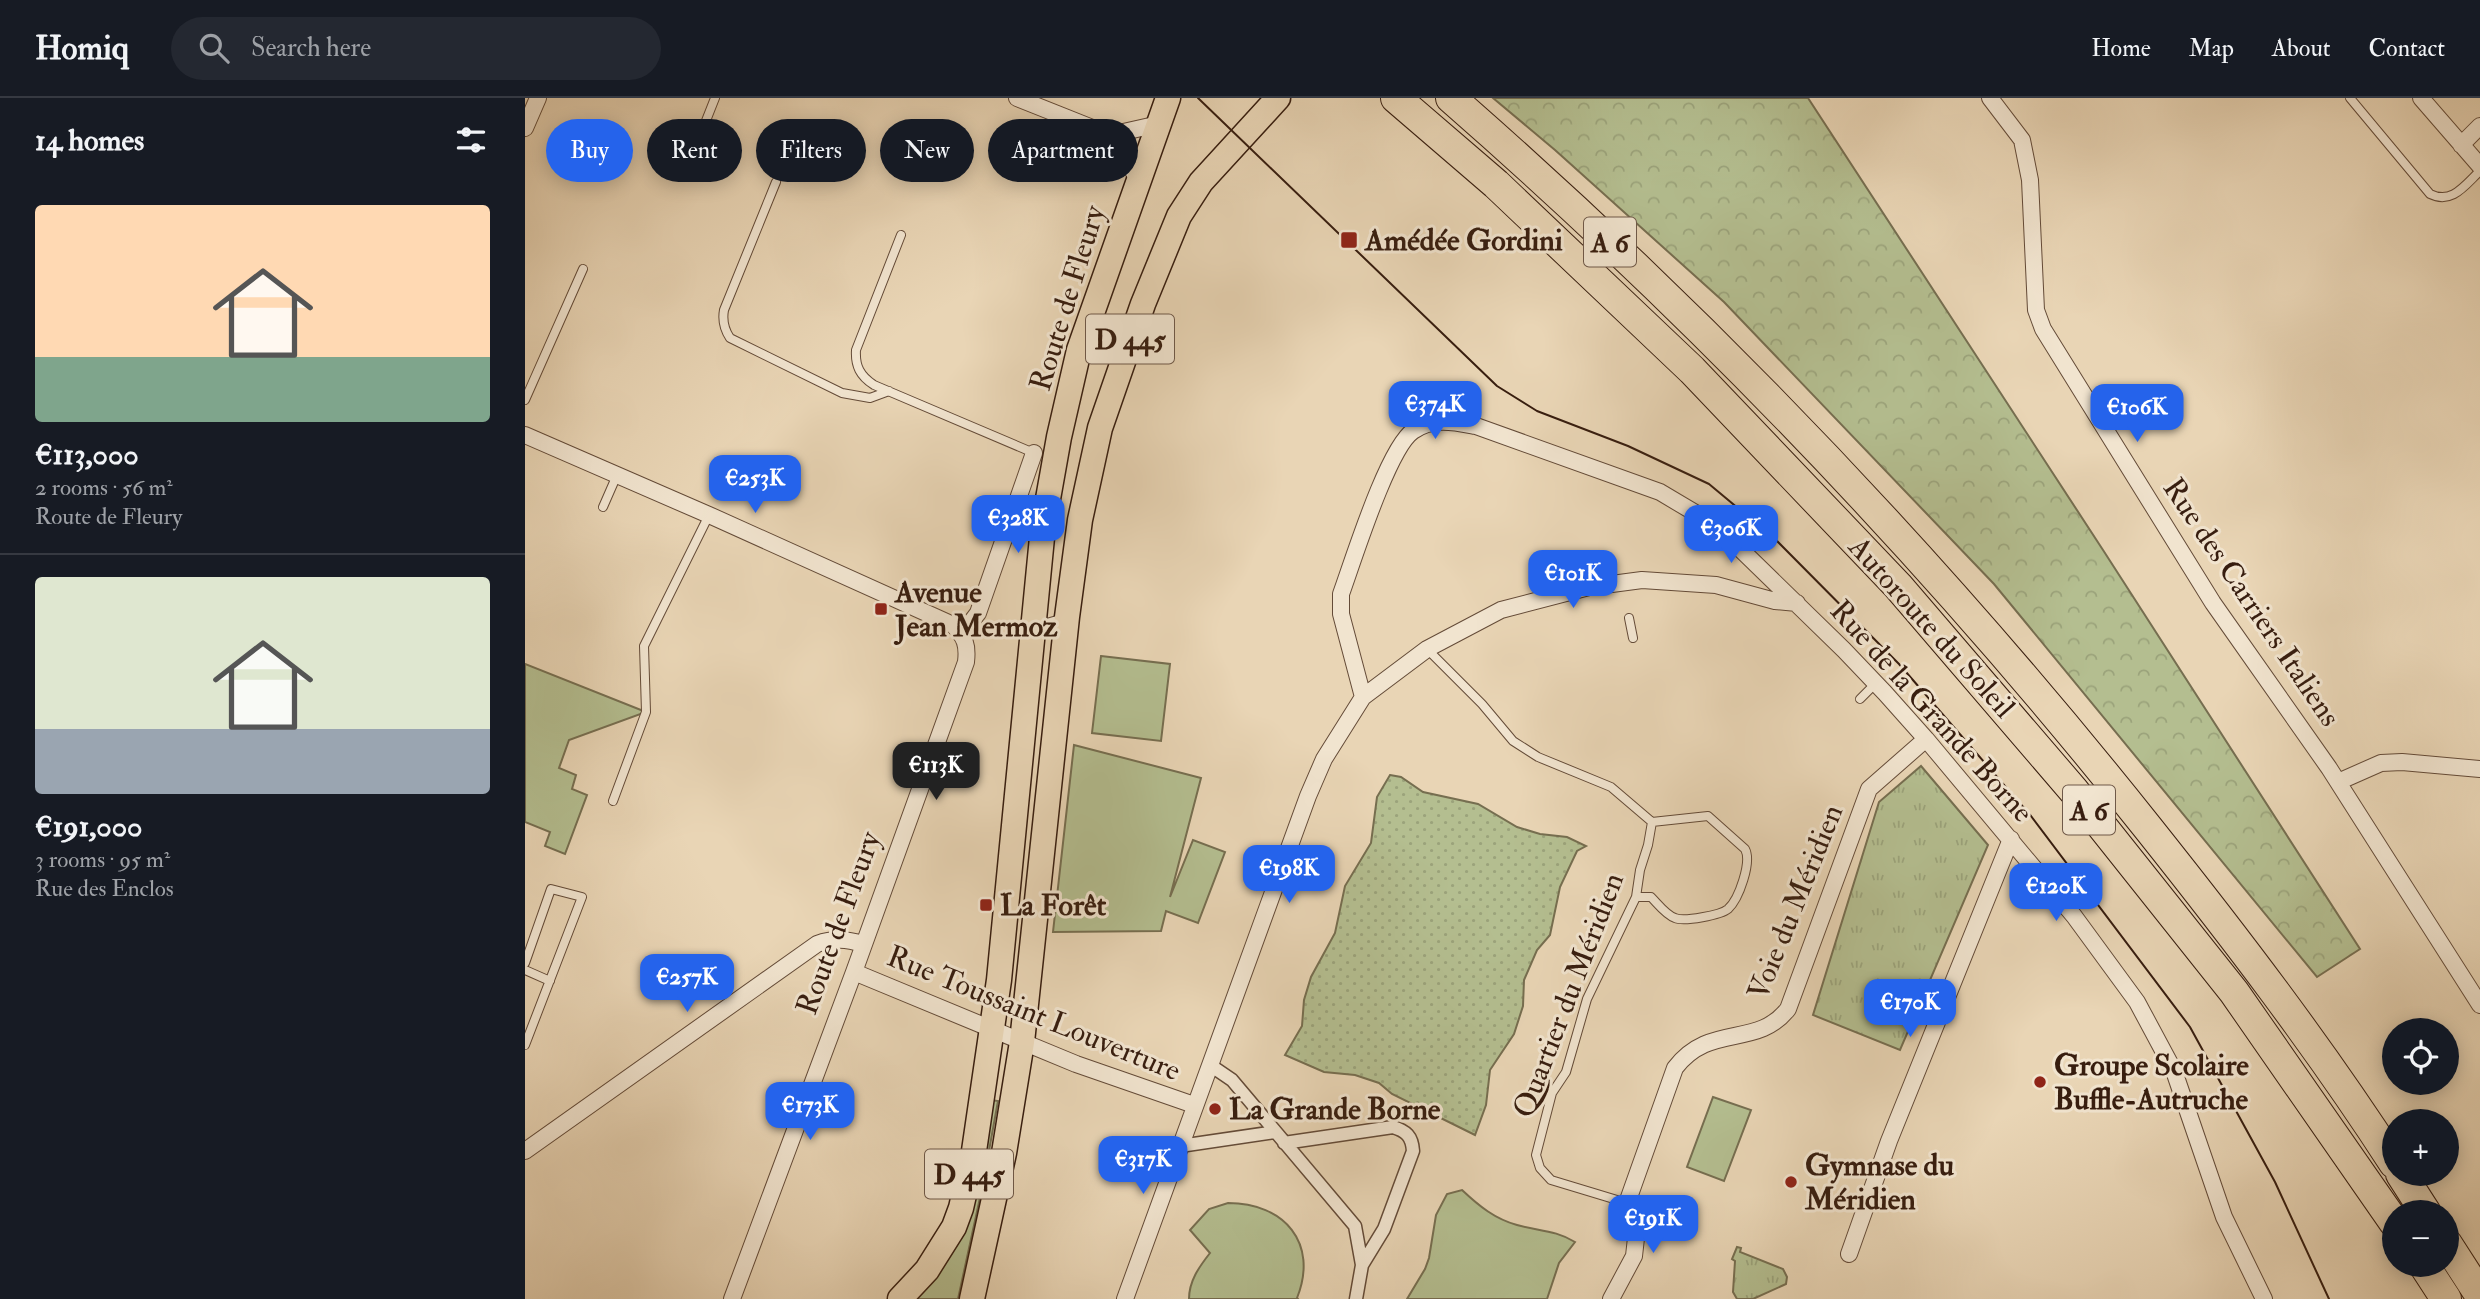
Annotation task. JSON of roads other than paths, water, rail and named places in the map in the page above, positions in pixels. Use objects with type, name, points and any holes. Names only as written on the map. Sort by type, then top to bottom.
[{"type":"highway","name":"Autoroute du Soleil","points":[[1396,98],[1496,184],[1692,370],[1898,586],[2074,791],[2234,992],[2382,1205]]},
{"type":"highway","name":"Autoroute du Soleil","points":[[1451,98],[1666,294],[1816,447],[1986,632],[2087,751],[2197,889],[2319,1052],[2382,1145]]},
{"type":"highway","points":[[2459,1263],[2480,1295]]},
{"type":"highway","points":[[2432,1277],[2446,1299]]},
{"type":"main road","name":"D 445","points":[[1138,179],[1168,98]]},
{"type":"main road","name":"D 445","points":[[972,1299],[1004,1153],[1022,1042],[1067,617],[1087,477],[1112,387],[1179,216],[1201,182],[1278,98]]},
{"type":"main road","name":"Route de Fleury","points":[[1032,628],[1043,527],[1059,437],[1079,350],[1137,182]]},
{"type":"main road","name":"D 445","points":[[899,1299],[927,1270],[954,1227],[974,1151],[992,1029],[1032,628]]},
{"type":"street","points":[[525,128],[538,98]]},
{"type":"street","name":"Rue des Carriers Italiens","points":[[1990,98],[2022,140],[2030,180],[2036,310],[2043,329],[2213,603],[2338,782],[2480,1005]]},
{"type":"street","points":[[2421,98],[2480,168]]},
{"type":"street","points":[[1023,99],[1071,119]]},
{"type":"street","points":[[1138,129],[1159,124]]},
{"type":"street","points":[[2461,145],[2480,126]]},
{"type":"street","name":"Rue de la Grande Borne","points":[[1363,696],[1341,614],[1341,594],[1388,467],[1411,432],[1426,424],[1446,420],[1476,426],[1660,492],[1702,517],[1728,537],[1876,683],[2074,916],[2143,1014],[2174,1071],[2224,1217],[2264,1299]]},
{"type":"street","points":[[525,435],[953,625],[962,634],[978,613],[1034,453]]},
{"type":"street","points":[[1125,1299],[1308,796],[1324,759],[1363,696],[1427,649],[1501,610],[1589,587],[1642,580],[1716,585],[1775,601],[1797,603]]},
{"type":"street","name":"Route de Fleury","points":[[732,1299],[966,662],[968,645],[962,634]]},
{"type":"street","name":"Voie du Méridien","points":[[1627,1203],[1675,1068],[1684,1056],[1704,1043],[1766,1028],[1779,1020],[1787,1009],[1869,789],[1926,739]]},
{"type":"street","points":[[2338,782],[2381,763],[2402,762],[2480,769]]},
{"type":"street","points":[[1849,1254],[1889,1142],[2011,839]]},
{"type":"street","points":[[525,1151],[817,944],[832,939],[845,939],[863,944]]},
{"type":"street","name":"Rue Toussaint Louverture","points":[[854,972],[1022,1042],[1154,1093],[1194,1105]]},
{"type":"street","points":[[1210,1065],[1232,1080],[1355,1226],[1362,1265],[1356,1299]]},
{"type":"street","points":[[1285,1143],[1393,1127],[1404,1130],[1413,1140],[1413,1151],[1384,1229],[1362,1265]]},
{"type":"street","points":[[1180,1146],[1275,1132]]},
{"type":"street","points":[[1611,1299],[1636,1247],[1627,1203]]},
{"type":"lane","points":[[707,119],[715,98]]},
{"type":"lane","points":[[2350,98],[2430,194],[2439,199],[2454,196],[2480,168]]},
{"type":"lane","points":[[776,182],[724,310],[725,330],[730,338],[842,393],[870,398],[889,391]]},
{"type":"lane","points":[[901,236],[856,350],[855,361],[865,379],[1034,453]]},
{"type":"lane","points":[[525,400],[583,269]]},
{"type":"lane","points":[[603,507],[617,474]]},
{"type":"lane","points":[[613,801],[646,712],[645,646],[709,515]]},
{"type":"lane","points":[[1032,628],[1067,617]]},
{"type":"lane","points":[[1629,618],[1633,638]]},
{"type":"lane","points":[[1427,649],[1482,704],[1513,741],[1538,757],[1611,787],[1652,822],[1708,817],[1748,853],[1748,867],[1729,908],[1718,913],[1679,919],[1669,915],[1651,897],[1636,897]]},
{"type":"lane","points":[[1860,699],[1876,683]]},
{"type":"lane","name":"Quartier du Méridien","points":[[1627,1203],[1551,1180],[1540,1168],[1536,1154],[1552,1093],[1568,1064],[1587,999],[1636,897],[1652,822]]},
{"type":"lane","points":[[525,962],[551,889],[582,897],[525,1045]]},
{"type":"lane","points":[[525,970],[550,981]]},
{"type":"tram line","points":[[1198,98],[1497,386],[1537,411],[1628,446],[1709,484],[1775,539],[1899,664],[2031,816],[2190,1027],[2275,1182],[2329,1299]]},
{"type":"place","name":"Amédée Gordini","points":[[1349,240]]},
{"type":"place","name":"Avenue Jean Mermoz","points":[[881,609]]},
{"type":"place","name":"La Forêt","points":[[986,905]]},
{"type":"place","name":"Groupe Scolaire Buffle-Autruche","points":[[2040,1082]]},
{"type":"place","name":"La Grande Borne","points":[[1215,1109]]},
{"type":"place","name":"Gymnase du Méridien","points":[[1791,1182]]}]
